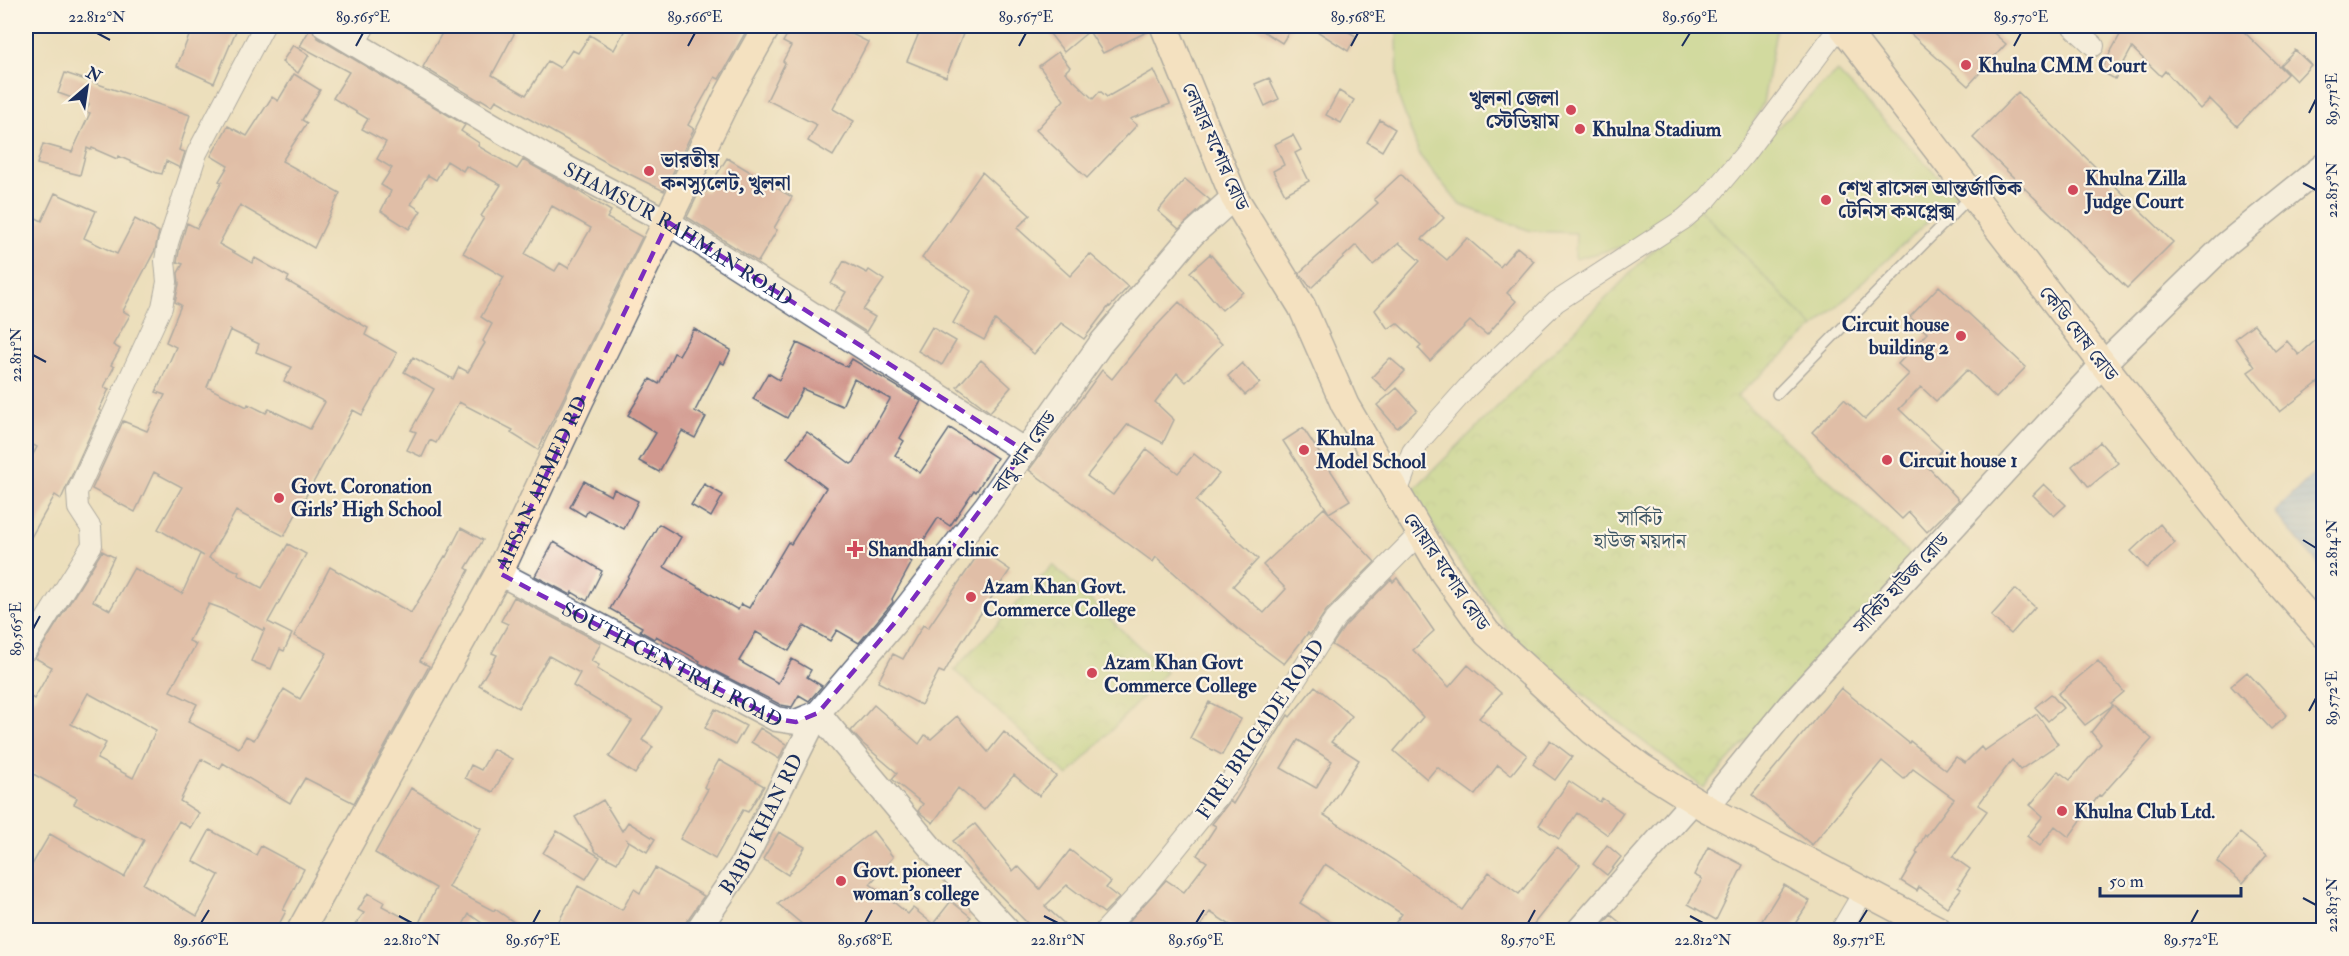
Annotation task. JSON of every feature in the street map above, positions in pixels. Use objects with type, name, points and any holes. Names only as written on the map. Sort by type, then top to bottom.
[{"type":"main road","name":"AHSAN AHMED RD","points":[[300,930],[499,573],[580,400],[730,92],[767,26]]},
{"type":"main road","name":"লোয়ার যশোর রোড","points":[[1164,26],[1234,197],[1302,307],[1345,405],[1444,573],[1487,633],[1593,731],[1642,768],[1700,804],[1938,930]]},
{"type":"main road","name":"কেডি ঘোষ রোড","points":[[1841,26],[2249,549],[2324,634]]},
{"type":"street","points":[[26,651],[92,545],[91,528],[78,508],[77,492],[162,308],[167,282],[165,261],[168,243],[197,153],[264,26]]},
{"type":"street","name":"SHAMSUR RAHMAN ROAD","points":[[325,26],[360,34],[544,156],[668,222],[1025,451]]},
{"type":"street","points":[[1395,490],[1401,485],[1413,452],[1425,435],[1467,388],[1556,302],[1684,219],[1708,198],[1744,155],[1841,26]]},
{"type":"street","points":[[2072,26],[2094,46]]},
{"type":"street","name":"সার্কিট হাউজ রোড","points":[[1579,930],[1700,804],[2103,364],[2225,245],[2324,165]]},
{"type":"street","name":"বাবু খান রোড","points":[[819,713],[897,620],[987,505],[1102,342],[1192,235],[1234,197]]},
{"type":"street","name":"FIRE BRIGADE ROAD","points":[[1105,930],[1146,886],[1230,782],[1335,619],[1420,532]]},
{"type":"street","name":"SOUTH CENTRAL ROAD","points":[[499,573],[776,720],[796,722],[819,713]]},
{"type":"street","points":[[819,713],[931,848],[1007,930]]},
{"type":"street","name":"BABU KHAN RD","points":[[699,930],[742,865],[819,713]]},
{"type":"street","points":[[1841,930],[1864,891]]},
{"type":"lane","points":[[1777,394],[1971,195]]},
{"type":"highlighted area","points":[[668,222],[1025,451],[897,620],[818,713],[796,722],[776,719],[499,573]]},
{"type":"green space","name":"Khulna Stadium","points":[[1397,26],[1777,26],[1763,103],[1735,160],[1706,195],[1837,71],[1956,195],[1814,328],[1696,205],[1640,242],[1575,259],[1576,233],[1531,231],[1460,205],[1420,156],[1398,96]]},
{"type":"green space","name":"সার্কিট হাউজ ময়দান","points":[[1696,205],[1814,328],[1737,396],[1915,559],[1703,788],[1518,644],[1410,493],[1588,317]]},
{"type":"green space","name":"Azam Khan Govt Commerce College","points":[[1053,565],[1166,672],[1068,776],[954,670]]},
{"type":"water","points":[[2323,465],[2323,570],[2274,512]]},
{"type":"building","points":[[193,26],[238,26],[214,83],[177,66]]},
{"type":"building","points":[[446,26],[502,26],[515,32],[492,75],[526,95],[548,61],[560,68],[572,50],[578,53],[590,35],[614,50],[627,26],[749,26],[719,79],[715,77],[688,125],[694,129],[664,191],[611,165],[496,100],[492,106],[481,99],[480,101],[423,67]]},
{"type":"building","points":[[792,26],[836,26],[868,42],[833,109],[854,121],[833,156],[808,141],[817,125],[767,100],[791,46],[783,42]]},
{"type":"building","points":[[922,26],[941,26],[963,34],[946,77],[907,61]]},
{"type":"building","points":[[1044,26],[1149,26],[1149,31],[1103,53],[1089,31],[1064,52]]},
{"type":"building","points":[[1255,26],[1293,26],[1282,43]]},
{"type":"building","points":[[1309,26],[1338,26],[1356,36],[1348,51]]},
{"type":"building","name":"Khulna CMM Court","points":[[1902,26],[1986,26],[2006,44],[1968,86]]},
{"type":"building","points":[[2125,26],[2238,26],[2287,74],[2237,126],[2210,99],[2200,109],[2165,71],[2161,76],[2132,48],[2115,79],[2100,71]]},
{"type":"building","points":[[311,27],[318,38],[465,125],[461,131],[479,143],[478,146],[517,169],[523,160],[611,211],[607,218],[642,237],[538,450],[511,433],[513,430],[459,402],[436,443],[430,440],[422,457],[407,450],[416,432],[411,430],[434,389],[404,372],[413,357],[453,379],[459,367],[468,372],[485,343],[483,341],[492,324],[481,317],[504,277],[463,253],[484,218],[481,216],[501,185],[466,166],[463,171],[447,161],[436,180],[428,175],[411,204],[421,211],[409,229],[381,211],[391,191],[381,185],[392,168],[377,159],[386,142],[362,129],[368,119],[333,98],[349,72],[300,46]],"holes":[[[552,206],[591,228],[568,268],[560,263],[555,271],[525,254]]]},
{"type":"building","points":[[293,45],[309,55],[298,73],[282,62]]},
{"type":"building","points":[[2295,50],[2311,65],[2296,81],[2280,65]]},
{"type":"building","points":[[1058,52],[1070,67],[1065,72],[1093,99],[1100,91],[1107,97],[1154,70],[1170,104],[1130,119],[1137,125],[1087,178],[1036,130],[1064,100],[1039,66]]},
{"type":"building","points":[[65,73],[190,115],[179,150],[185,152],[180,168],[166,161],[162,174],[157,173],[118,156],[117,159],[92,148],[91,150],[87,148],[80,175],[37,164],[43,144],[72,152],[90,113],[86,112],[89,104],[58,93]]},
{"type":"building","points":[[294,74],[320,90],[302,120],[307,123],[282,161],[340,193],[314,248],[240,205],[219,244],[252,263],[255,258],[289,277],[287,281],[368,328],[365,335],[397,353],[362,415],[353,410],[284,536],[236,511],[209,558],[239,572],[238,575],[262,588],[288,544],[306,554],[268,622],[292,634],[284,651],[280,649],[271,669],[251,661],[264,631],[209,604],[189,641],[196,644],[170,691],[197,704],[188,722],[239,748],[246,736],[254,740],[284,689],[300,699],[327,653],[294,636],[330,567],[411,613],[461,528],[483,540],[466,568],[469,570],[420,661],[429,666],[354,803],[305,778],[290,803],[223,763],[220,769],[201,759],[180,801],[199,813],[190,828],[179,821],[143,884],[197,916],[219,875],[193,861],[210,830],[256,855],[261,846],[304,869],[283,910],[286,911],[276,930],[26,930],[26,875],[50,834],[124,877],[144,840],[74,804],[77,798],[26,770],[26,694],[34,699],[52,667],[35,658],[102,551],[114,557],[93,601],[110,610],[134,568],[182,594],[200,554],[204,556],[158,529],[182,487],[154,472],[135,512],[92,489],[123,421],[147,431],[165,395],[156,392],[176,347],[166,342],[181,305],[175,302],[179,284],[178,273],[183,264],[177,262],[180,246],[187,223],[197,228],[228,166],[211,156],[228,126],[247,136],[272,97],[278,101]],"holes":[[[230,330],[259,344],[256,352],[292,367],[284,381],[325,402],[310,429],[269,409],[266,413],[248,404],[247,407],[207,387]],[[88,693],[156,730],[133,778],[97,759],[106,743],[71,724]]]},
{"type":"building","points":[[1269,78],[1279,99],[1265,106],[1255,84]]},
{"type":"building","points":[[1339,91],[1354,100],[1341,123],[1326,115]]},
{"type":"building","name":"Khulna Zilla Judge Court","points":[[2018,92],[2173,242],[2127,288],[1973,138]]},
{"type":"building","points":[[1380,120],[1395,129],[1382,151],[1367,142]]},
{"type":"building","points":[[1293,135],[1301,150],[1295,153],[1309,181],[1285,194],[1273,171],[1284,165],[1275,144]]},
{"type":"building","points":[[727,158],[792,197],[774,228],[777,230],[758,262],[687,217],[701,188],[706,192]]},
{"type":"building","points":[[982,172],[1030,215],[1017,228],[1070,276],[1090,254],[1128,287],[1109,306],[1084,339],[1061,323],[1034,354],[995,320],[984,340],[953,323],[971,291],[922,258]]},
{"type":"building","points":[[1401,174],[1444,218],[1422,239],[1447,260],[1467,238],[1500,267],[1517,247],[1534,261],[1507,293],[1516,301],[1487,335],[1470,321],[1430,361],[1418,348],[1421,345],[1397,323],[1388,329],[1375,310],[1420,261],[1399,243],[1373,265],[1356,245],[1311,288],[1299,273],[1378,203],[1374,199]]},
{"type":"building","points":[[1185,179],[1210,200],[1179,229],[1158,211]]},
{"type":"building","points":[[55,193],[96,211],[84,238],[117,254],[135,219],[159,232],[155,250],[123,311],[130,315],[113,345],[120,349],[111,365],[114,367],[104,387],[109,389],[99,410],[101,411],[61,499],[55,495],[26,546],[26,467],[37,447],[26,441],[26,213],[42,221]]},
{"type":"building","points":[[1210,254],[1243,292],[1222,310],[1190,272]]},
{"type":"building","points":[[844,261],[867,273],[869,270],[884,280],[863,310],[875,317],[866,332],[834,312],[846,292],[831,284]]},
{"type":"building","points":[[1939,286],[2026,367],[1996,398],[1967,370],[1936,401],[1921,387],[1899,409],[1942,450],[1927,466],[1959,500],[1927,532],[1909,512],[1902,519],[1812,432],[1844,399],[1865,419],[1909,374],[1898,364],[1927,333],[1910,317]]},
{"type":"building","points":[[1179,302],[1222,344],[1186,382],[1177,373],[1155,402],[1174,420],[1163,443],[1128,424],[1087,476],[1113,495],[1147,449],[1178,473],[1194,454],[1219,474],[1196,501],[1258,559],[1233,586],[1264,613],[1286,589],[1263,565],[1324,508],[1375,562],[1326,611],[1310,635],[1308,633],[1284,664],[1240,631],[1156,557],[1153,562],[1029,470],[1102,370],[1112,379],[1143,340]]},
{"type":"building","points":[[2254,324],[2275,351],[2287,341],[2299,355],[2324,333],[2324,378],[2280,412],[2248,372],[2255,367],[2235,338]]},
{"type":"building","points":[[932,327],[956,341],[942,365],[918,351]]},
{"type":"building","points":[[694,329],[731,350],[724,364],[720,362],[695,411],[706,417],[695,438],[682,431],[659,472],[639,461],[656,433],[628,415],[650,379],[659,384],[674,353],[679,355]]},
{"type":"building","points":[[797,343],[847,367],[852,359],[921,401],[900,438],[904,441],[895,455],[920,473],[950,428],[997,458],[976,492],[974,490],[950,526],[938,518],[910,561],[912,562],[892,599],[893,602],[859,643],[837,630],[830,641],[804,626],[789,651],[756,632],[739,661],[778,683],[792,659],[811,670],[807,677],[822,686],[809,701],[799,695],[792,707],[781,705],[699,663],[700,661],[656,636],[654,639],[640,631],[642,627],[610,609],[659,524],[681,537],[664,567],[738,610],[741,604],[749,608],[788,542],[791,544],[826,488],[787,458],[807,432],[851,464],[854,462],[890,399],[854,379],[842,406],[803,389],[787,418],[753,399],[768,373],[779,380]]},
{"type":"building","points":[[1390,358],[1405,371],[1386,391],[1372,377]]},
{"type":"building","points":[[981,360],[1011,387],[990,412],[957,387]]},
{"type":"building","points":[[1242,363],[1260,383],[1245,395],[1228,376]]},
{"type":"building","points":[[1397,388],[1417,410],[1397,428],[1377,405]]},
{"type":"building","points":[[1303,428],[1350,500],[1329,513],[1283,441]]},
{"type":"building","points":[[2100,442],[2118,463],[2089,487],[2072,466]]},
{"type":"building","points":[[584,481],[611,496],[614,489],[638,501],[624,529],[588,510],[585,516],[570,507]]},
{"type":"building","points":[[704,484],[723,495],[711,517],[691,505]]},
{"type":"building","points":[[2044,484],[2066,505],[2054,516],[2033,495]]},
{"type":"building","points":[[2160,524],[2175,543],[2147,568],[2131,551]]},
{"type":"building","points":[[554,542],[602,571],[587,601],[535,576]]},
{"type":"building","points":[[981,550],[1010,570],[961,643],[944,673],[939,671],[921,705],[878,682],[893,654],[903,659],[923,625],[928,628]]},
{"type":"building","points":[[1397,578],[1434,631],[1413,650],[1449,687],[1468,665],[1501,693],[1479,718],[1527,755],[1511,775],[1498,765],[1475,795],[1437,767],[1427,779],[1394,751],[1423,717],[1385,677],[1332,645],[1344,627],[1391,579],[1393,582]]},
{"type":"building","points":[[2015,589],[2035,607],[2011,634],[1991,616]]},
{"type":"building","points":[[514,597],[601,643],[591,661],[599,665],[597,669],[662,708],[642,740],[653,747],[635,774],[609,757],[632,721],[573,686],[580,673],[549,656],[518,708],[479,685],[497,655],[492,653],[508,624],[501,621]]},
{"type":"building","points":[[2098,661],[2124,692],[2111,703],[2113,705],[2085,725],[2058,694]]},
{"type":"building","points":[[2247,672],[2287,715],[2271,729],[2231,686]]},
{"type":"building","points":[[1315,686],[1352,716],[1331,742],[1359,760],[1324,815],[1395,861],[1462,910],[1489,872],[1519,894],[1557,847],[1580,865],[1529,930],[1390,930],[1402,914],[1325,864],[1300,903],[1343,930],[1238,930],[1210,912],[1198,930],[1121,930],[1166,880],[1184,892],[1207,862],[1197,855],[1216,826],[1212,824],[1230,801],[1233,804],[1288,715],[1290,717]],"holes":[[[1298,740],[1332,761],[1316,788],[1281,768]]]},
{"type":"building","points":[[1841,688],[1946,770],[1956,757],[1965,763],[1981,747],[1984,751],[2037,714],[2058,744],[2020,770],[2012,760],[1978,805],[1987,811],[1953,857],[1970,869],[1958,887],[1961,889],[1947,907],[1919,887],[1917,891],[1901,881],[1918,853],[1916,852],[1925,835],[1954,799],[1913,769],[1904,779],[1882,761],[1812,845],[1752,795]]},
{"type":"building","points":[[2051,694],[2063,708],[2048,721],[2035,707]]},
{"type":"building","points":[[1209,702],[1241,719],[1222,755],[1190,738]]},
{"type":"building","points":[[874,705],[919,744],[925,735],[931,739],[957,716],[988,752],[1004,732],[1056,776],[1039,796],[1014,775],[984,810],[958,788],[933,823],[918,811],[923,804],[892,779],[897,773],[851,731]]},
{"type":"building","points":[[2113,705],[2152,739],[2101,796],[2099,795],[2069,837],[2055,826],[2040,846],[2027,836],[2043,816],[2030,805],[2058,771],[2070,780],[2101,744],[2091,732]]},
{"type":"building","points":[[715,709],[746,726],[735,745],[705,728]]},
{"type":"building","points":[[760,728],[786,744],[779,759],[751,742]]},
{"type":"building","points":[[1550,740],[1572,757],[1555,780],[1533,764]]},
{"type":"building","points":[[493,749],[512,759],[493,792],[465,778],[471,765],[481,770]]},
{"type":"building","points":[[719,760],[764,786],[748,812],[743,810],[715,859],[680,839],[708,789],[704,787]]},
{"type":"building","points":[[1569,781],[1600,802],[1602,798],[1623,813],[1608,835],[1577,813],[1559,839],[1539,825]]},
{"type":"building","points":[[411,788],[481,828],[448,887],[494,911],[495,909],[525,930],[492,930],[469,914],[460,930],[351,930],[364,913],[358,910],[368,893],[384,902],[382,906],[418,925],[436,888],[375,853]]},
{"type":"building","points":[[603,800],[622,831],[628,822],[655,839],[647,852],[627,840],[617,863],[596,852],[575,817]]},
{"type":"building","points":[[975,824],[1013,871],[1018,866],[1040,889],[1070,850],[1111,882],[1106,888],[1119,898],[1104,913],[1067,885],[1045,906],[1071,930],[1034,930],[982,877],[953,841]]},
{"type":"building","points":[[557,831],[600,857],[586,879],[543,853]]},
{"type":"building","name":"Govt. pioneer woman's college","points":[[873,831],[893,857],[870,884],[881,892],[876,898],[878,901],[885,895],[908,914],[913,908],[933,924],[951,901],[971,917],[960,930],[809,930],[778,904]]},
{"type":"building","points":[[779,832],[805,847],[788,875],[763,859]]},
{"type":"building","points":[[2240,833],[2267,855],[2243,883],[2217,862]]},
{"type":"building","points":[[1607,845],[1621,857],[1607,875],[1593,864]]},
{"type":"building","points":[[1708,847],[1743,865],[1716,920],[1688,904],[1702,879],[1694,875]]},
{"type":"building","points":[[655,868],[704,896],[683,930],[554,930],[578,886],[622,910],[634,889],[640,893]]},
{"type":"building","points":[[1784,885],[1810,901],[1791,930],[1756,930]]},
{"type":"building","points":[[1611,915],[1629,930],[1598,930]]},
{"type":"place","name":"Khulna CMM Court","points":[[1966,65]]},
{"type":"place","name":"খুলনা জেলা স্টেডিয়াম","points":[[1571,110]]},
{"type":"place","name":"Khulna Stadium","points":[[1580,129]]},
{"type":"place","name":"ভারতীয় কনস্যুলেট, খুলনা","points":[[649,171]]},
{"type":"place","name":"Khulna Zilla Judge Court","points":[[2073,190]]},
{"type":"place","name":"শেখ রাসেল আন্তর্জাতিক টেনিস কমপ্লেক্স","points":[[1826,200]]},
{"type":"place","name":"Circuit house building 2","points":[[1961,336]]},
{"type":"place","name":"Khulna Model School","points":[[1304,450]]},
{"type":"place","name":"Circuit house 1","points":[[1887,460]]},
{"type":"place","name":"Govt. Coronation Girls' High School","points":[[279,498]]},
{"type":"place","name":"Shandhani clinic","points":[[855,549]]},
{"type":"place","name":"Azam Khan Govt. Commerce College","points":[[971,597]]},
{"type":"place","name":"Azam Khan Govt Commerce College","points":[[1092,673]]},
{"type":"place","name":"Khulna Club Ltd.","points":[[2062,811]]},
{"type":"place","name":"Govt. pioneer woman's college","points":[[841,881]]}]
